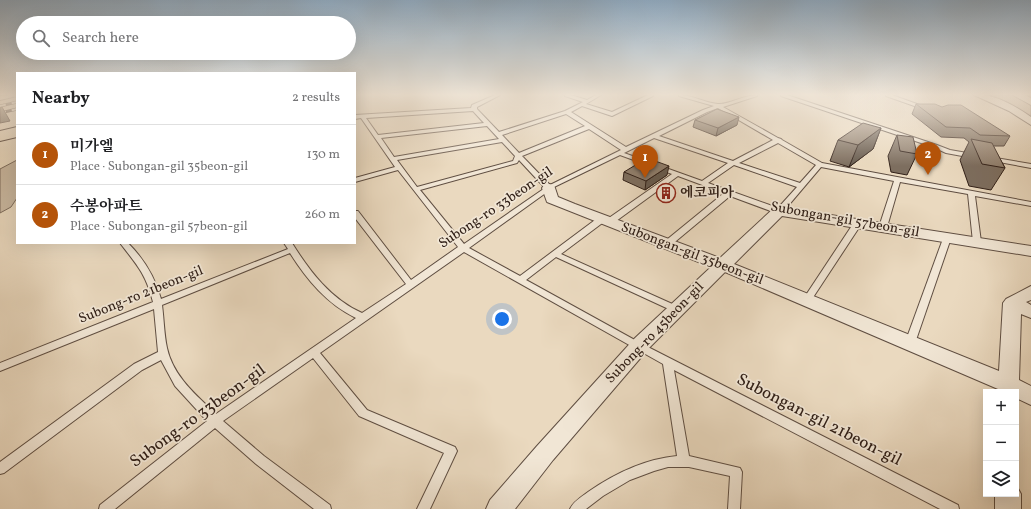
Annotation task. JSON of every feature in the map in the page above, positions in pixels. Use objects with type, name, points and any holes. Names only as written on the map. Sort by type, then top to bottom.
[{"type":"main road","points":[[0,136],[16,132]]},
{"type":"street","name":"Subongan-gil 35beon-gil","points":[[549,188],[552,198],[605,221],[722,265],[910,343],[1008,388],[1031,396]]},
{"type":"street","name":"Subongan-gil 57beon-gil","points":[[779,211],[1031,251]]},
{"type":"street","name":"Subong-ro 45beon-gil","points":[[499,509],[545,453],[639,347],[779,211]]},
{"type":"street","points":[[1012,303],[1031,292]]},
{"type":"street","points":[[1012,303],[1031,312]]},
{"type":"street","points":[[1008,388],[1012,303]]},
{"type":"street","points":[[1008,497],[1008,509]]},
{"type":"lane","points":[[361,119],[463,248]]},
{"type":"lane","name":"Subongan-gil 35beon-gil","points":[[484,119],[549,188]]},
{"type":"lane","points":[[498,134],[546,119]]},
{"type":"lane","name":"Subongan-gil 57beon-gil","points":[[577,119],[623,151],[677,174],[779,211]]},
{"type":"lane","name":"Subong-ro 33beon-gil","points":[[105,509],[215,421],[549,188],[691,119]]},
{"type":"lane","points":[[741,119],[820,165],[1031,204]]},
{"type":"lane","points":[[854,119],[935,146],[948,152],[978,157]]},
{"type":"lane","points":[[377,137],[489,124]]},
{"type":"lane","points":[[416,189],[515,162],[518,156],[588,126]]},
{"type":"lane","points":[[654,136],[801,186]]},
{"type":"lane","points":[[393,160],[503,140]]},
{"type":"lane","points":[[703,183],[733,163],[779,140]]},
{"type":"lane","points":[[986,158],[1031,166]]},
{"type":"lane","name":"Subong-ro 45beon-gil","points":[[779,211],[820,165]]},
{"type":"lane","points":[[356,180],[399,168]]},
{"type":"lane","points":[[520,280],[555,254],[677,174]]},
{"type":"lane","points":[[883,227],[898,180]]},
{"type":"lane","points":[[667,244],[729,192]]},
{"type":"lane","points":[[970,193],[977,242]]},
{"type":"lane","points":[[356,214],[411,285]]},
{"type":"lane","points":[[807,300],[858,224]]},
{"type":"lane","points":[[910,343],[947,238]]},
{"type":"lane","points":[[125,244],[135,254],[150,278],[157,304],[164,354],[169,368],[183,388],[215,421],[286,482],[325,509]]},
{"type":"lane","points":[[290,246],[315,283],[327,296],[339,306],[364,318]]},
{"type":"lane","name":"Subong-ro 21beon-gil","points":[[0,367],[157,304],[290,246]]},
{"type":"lane","name":"Subongan-gil 21beon-gil","points":[[463,248],[639,347],[953,509]]},
{"type":"lane","points":[[555,254],[676,310]]},
{"type":"lane","points":[[314,353],[363,412],[451,451],[423,509]]},
{"type":"lane","points":[[0,469],[138,367],[164,354]]},
{"type":"lane","points":[[668,362],[684,461]]},
{"type":"lane","points":[[576,509],[596,492],[633,472],[668,462],[684,461],[736,472],[734,509]]},
{"type":"shaded area","points":[[16,161],[16,200],[11,207],[0,213],[0,169]]},
{"type":"building","points":[[697,119],[736,119],[718,128],[695,120]]},
{"type":"building","points":[[935,119],[983,119],[1010,136],[980,135],[970,128],[946,127]]},
{"type":"building","points":[[863,123],[881,128],[858,145],[838,140]]},
{"type":"building","points":[[897,135],[913,137],[917,154],[900,151]]},
{"type":"building","points":[[971,139],[992,143],[1005,168],[982,164]]},
{"type":"building","points":[[647,158],[669,166],[646,181],[624,172]]},
{"type":"place","name":"수봉아파트","points":[[928,175]]},
{"type":"place","name":"미가엘","points":[[645,178]]},
{"type":"place","name":"에코피아","points":[[666,193]]}]
